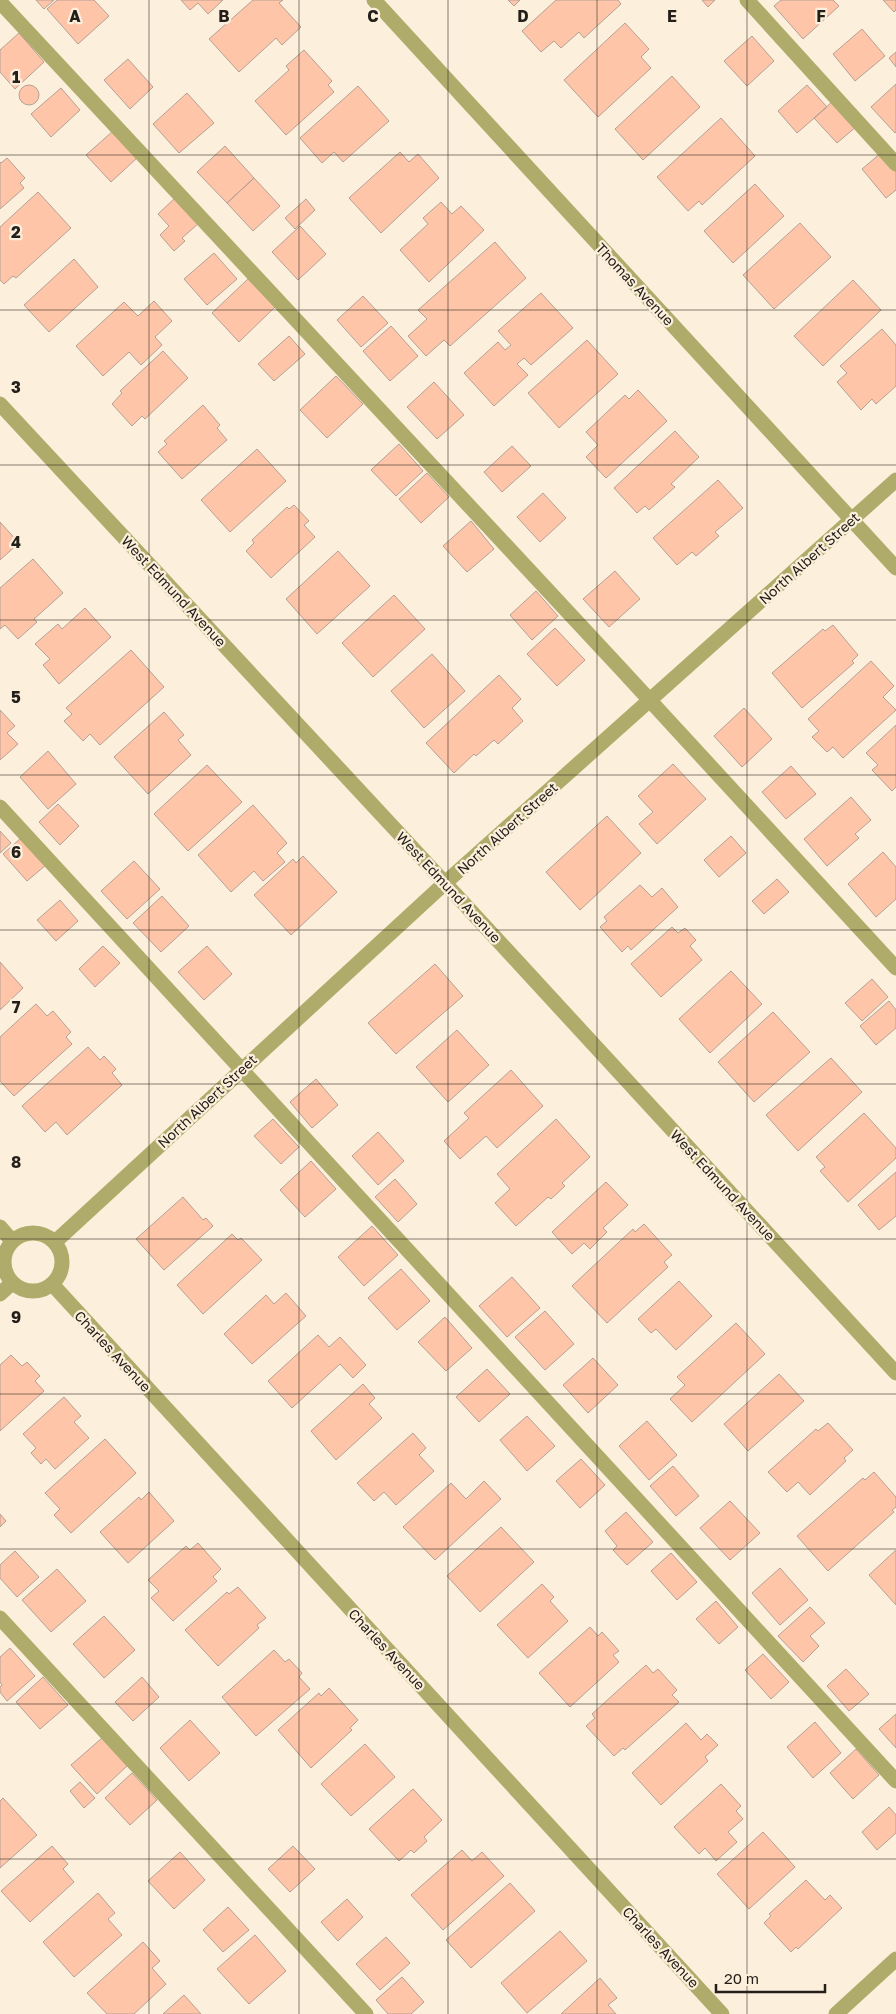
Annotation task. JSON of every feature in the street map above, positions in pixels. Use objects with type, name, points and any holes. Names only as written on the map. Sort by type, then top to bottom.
[{"type":"street","name":"Thomas Avenue","points":[[374,0],[896,568]]},
{"type":"street","points":[[747,0],[896,164]]},
{"type":"street","points":[[0,2],[650,700],[896,968]]},
{"type":"street","name":"West Edmund Avenue","points":[[0,404],[445,883],[896,1373]]},
{"type":"street","name":"North Albert Street","points":[[55,1242],[445,883],[896,480]]},
{"type":"street","points":[[0,807],[896,1781]]},
{"type":"street","points":[[0,1227],[12,1241]]},
{"type":"street","points":[[30,1232],[50,1237],[55,1242],[61,1252],[63,1261],[62,1270],[52,1284],[47,1288],[33,1291],[26,1290],[12,1283],[5,1270],[4,1262],[7,1247],[12,1241],[30,1232]]},
{"type":"street","points":[[0,1294],[12,1283]]},
{"type":"street","name":"Charles Avenue","points":[[52,1284],[722,2014]]},
{"type":"street","points":[[0,1618],[366,2014]]},
{"type":"street","points":[[836,2014],[896,1959]]},
{"type":"building","points":[[36,0],[54,0],[44,9]]},
{"type":"building","points":[[57,0],[94,0],[109,16],[78,44],[47,9]]},
{"type":"building","points":[[181,0],[223,0],[208,14],[198,3],[190,10]]},
{"type":"building","points":[[253,0],[283,0],[279,3],[301,27],[282,45],[276,38],[239,72],[209,39]]},
{"type":"building","points":[[508,0],[520,0],[514,6]]},
{"type":"building","points":[[556,0],[618,0],[621,4],[584,38],[579,32],[561,48],[554,41],[541,52],[522,31]]},
{"type":"building","points":[[702,0],[715,0],[708,7]]},
{"type":"building","points":[[781,0],[833,0],[839,6],[803,39],[774,6]]},
{"type":"building","points":[[883,0],[896,0],[896,10],[894,12]]},
{"type":"building","points":[[625,23],[649,49],[641,57],[651,68],[598,117],[564,80]]},
{"type":"building","points":[[862,29],[885,56],[855,81],[833,54]]},
{"type":"building","points":[[19,33],[44,62],[15,89],[0,72],[0,50]]},
{"type":"building","points":[[752,36],[774,61],[747,86],[724,61]]},
{"type":"building","points":[[304,50],[332,81],[328,85],[334,92],[286,135],[255,101],[289,70],[286,66]]},
{"type":"building","points":[[896,52],[896,67],[889,58]]},
{"type":"building","points":[[128,59],[153,87],[130,109],[104,80]]},
{"type":"building","points":[[672,76],[700,107],[643,160],[615,129]]},
{"type":"building","points":[[896,84],[896,132],[895,133],[871,107]]},
{"type":"building","points":[[29,85],[36,88],[39,95],[36,102],[29,105],[22,102],[19,95],[22,88]]},
{"type":"building","points":[[807,85],[827,107],[797,133],[778,111]]},
{"type":"building","points":[[358,86],[389,121],[343,162],[334,152],[322,163],[300,138]]},
{"type":"building","points":[[61,88],[80,110],[51,137],[31,114]]},
{"type":"building","points":[[187,93],[214,123],[179,153],[153,124]]},
{"type":"building","points":[[834,100],[857,126],[837,143],[814,118]]},
{"type":"building","points":[[721,118],[755,156],[702,205],[699,201],[688,211],[657,177]]},
{"type":"building","points":[[113,131],[137,158],[111,182],[86,155]]},
{"type":"building","points":[[225,146],[254,178],[227,203],[197,172]]},
{"type":"building","points":[[400,152],[409,162],[418,154],[439,178],[381,233],[349,198]]},
{"type":"building","points":[[881,153],[896,172],[896,190],[886,198],[862,169]]},
{"type":"building","points":[[7,158],[25,178],[20,183],[24,188],[0,209],[0,162]]},
{"type":"building","points":[[254,178],[280,206],[253,231],[227,203]]},
{"type":"building","points":[[755,184],[784,216],[733,263],[704,231]]},
{"type":"building","points":[[38,192],[71,228],[16,278],[13,276],[4,284],[0,280],[0,227]]},
{"type":"building","points":[[175,198],[199,223],[182,238],[185,241],[174,251],[160,235],[169,226],[158,214]]},
{"type":"building","points":[[306,199],[315,210],[295,229],[285,218]]},
{"type":"building","points":[[441,202],[452,214],[461,206],[484,230],[429,282],[400,250],[428,224],[423,218]]},
{"type":"building","points":[[800,223],[831,257],[774,309],[743,275]]},
{"type":"building","points":[[300,226],[326,254],[298,280],[272,252]]},
{"type":"building","points":[[495,242],[526,278],[450,346],[444,340],[426,356],[408,336],[427,319],[418,310]]},
{"type":"building","points":[[214,253],[237,279],[207,305],[184,279]]},
{"type":"building","points":[[74,259],[98,287],[49,332],[24,305]]},
{"type":"building","points":[[248,279],[275,307],[239,342],[212,313]]},
{"type":"building","points":[[853,280],[881,310],[823,366],[794,336]]},
{"type":"building","points":[[541,293],[573,328],[531,365],[524,358],[517,364],[528,375],[494,406],[464,373],[498,342],[505,350],[511,345],[498,331]]},
{"type":"building","points":[[363,296],[388,323],[361,347],[337,320]]},
{"type":"building","points":[[154,301],[172,321],[155,337],[162,345],[141,365],[129,352],[103,376],[76,346],[124,302],[138,316]]},
{"type":"building","points":[[391,326],[418,356],[390,381],[363,351]]},
{"type":"building","points":[[882,329],[896,345],[896,386],[876,404],[872,399],[861,410],[837,382],[847,373],[840,366]]},
{"type":"building","points":[[289,336],[305,354],[274,381],[258,364]]},
{"type":"building","points":[[587,340],[618,374],[559,428],[528,393]]},
{"type":"building","points":[[163,351],[188,378],[145,419],[142,416],[132,426],[112,404],[122,393],[120,391]]},
{"type":"building","points":[[336,376],[363,404],[327,438],[300,410]]},
{"type":"building","points":[[434,382],[464,415],[437,439],[407,407]]},
{"type":"building","points":[[638,390],[667,421],[606,478],[586,457],[598,445],[586,432],[625,395],[629,399]]},
{"type":"building","points":[[203,405],[220,425],[217,428],[227,440],[182,479],[158,452],[167,444],[164,441]]},
{"type":"building","points":[[675,431],[699,457],[671,484],[675,487],[649,510],[645,506],[637,513],[614,488]]},
{"type":"building","points":[[399,444],[423,471],[396,496],[371,470]]},
{"type":"building","points":[[512,446],[531,466],[502,492],[484,472]]},
{"type":"building","points":[[257,449],[286,481],[230,532],[201,500]]},
{"type":"building","points":[[427,473],[449,497],[421,523],[399,499]]},
{"type":"building","points":[[718,480],[743,508],[715,532],[719,536],[696,556],[692,552],[677,565],[653,538]]},
{"type":"building","points":[[543,493],[566,518],[540,542],[517,517]]},
{"type":"building","points":[[294,505],[309,521],[304,525],[315,537],[271,578],[246,551],[254,543],[252,540],[287,507],[289,509]]},
{"type":"building","points":[[471,521],[494,549],[467,572],[443,546]]},
{"type":"building","points":[[0,522],[19,543],[0,560]]},
{"type":"building","points":[[338,551],[370,586],[317,634],[286,599]]},
{"type":"building","points":[[33,559],[63,593],[34,619],[37,622],[18,639],[5,625],[0,629],[0,588]]},
{"type":"building","points":[[615,571],[640,599],[609,627],[583,599]]},
{"type":"building","points":[[536,591],[558,616],[532,640],[510,615]]},
{"type":"building","points":[[394,595],[425,629],[373,677],[342,643]]},
{"type":"building","points":[[85,608],[111,637],[59,684],[43,665],[50,659],[35,644],[58,624],[62,629]]},
{"type":"building","points":[[833,625],[858,655],[852,661],[854,663],[802,708],[772,673],[823,629],[825,631]]},
{"type":"building","points":[[555,628],[585,660],[557,686],[527,654]]},
{"type":"building","points":[[131,650],[164,687],[100,745],[90,734],[83,741],[64,721],[72,714],[66,708]]},
{"type":"building","points":[[432,654],[465,691],[424,728],[391,691]]},
{"type":"building","points":[[871,661],[894,686],[883,697],[896,710],[843,758],[833,747],[827,752],[812,737],[819,731],[808,719]]},
{"type":"building","points":[[499,675],[521,699],[512,708],[523,721],[498,744],[494,740],[476,756],[474,754],[454,773],[426,743]]},
{"type":"building","points":[[744,708],[772,739],[742,767],[714,736]]},
{"type":"building","points":[[0,710],[15,726],[7,733],[18,744],[0,760]]},
{"type":"building","points":[[164,712],[184,735],[178,740],[191,755],[148,794],[114,757]]},
{"type":"building","points":[[896,725],[896,787],[892,791],[872,770],[878,765],[866,753]]},
{"type":"building","points":[[48,751],[76,784],[48,809],[20,777]]},
{"type":"building","points":[[673,764],[706,799],[657,844],[639,824],[653,812],[638,796]]},
{"type":"building","points":[[207,765],[242,802],[188,851],[154,814]]},
{"type":"building","points":[[791,766],[816,794],[786,819],[762,792]]},
{"type":"building","points":[[851,797],[871,820],[855,834],[859,838],[827,866],[804,839]]},
{"type":"building","points":[[58,804],[79,826],[60,845],[39,822]]},
{"type":"building","points":[[253,805],[287,843],[277,853],[285,862],[263,881],[254,871],[231,892],[198,855]]},
{"type":"building","points":[[607,816],[641,853],[580,910],[546,872]]},
{"type":"building","points":[[0,831],[11,843],[0,853]]},
{"type":"building","points":[[731,836],[746,853],[719,877],[704,860]]},
{"type":"building","points":[[21,838],[46,865],[27,881],[3,854]]},
{"type":"building","points":[[883,852],[896,867],[896,899],[876,917],[848,884]]},
{"type":"building","points":[[303,856],[337,892],[291,935],[254,895],[293,859],[296,863]]},
{"type":"building","points":[[134,861],[160,889],[127,919],[101,891]]},
{"type":"building","points":[[777,879],[789,892],[764,914],[752,901]]},
{"type":"building","points":[[640,885],[652,897],[662,888],[678,907],[631,950],[628,946],[622,952],[600,927],[607,921],[604,917]]},
{"type":"building","points":[[162,896],[189,926],[161,952],[133,923]]},
{"type":"building","points":[[60,900],[78,921],[56,941],[37,920]]},
{"type":"building","points":[[672,927],[678,933],[685,928],[696,940],[690,946],[702,960],[661,997],[631,964]]},
{"type":"building","points":[[103,946],[120,963],[95,987],[79,969]]},
{"type":"building","points":[[207,946],[232,974],[204,1000],[178,972]]},
{"type":"building","points":[[0,962],[23,988],[0,1010]]},
{"type":"building","points":[[435,964],[463,996],[396,1054],[368,1023]]},
{"type":"building","points":[[731,971],[762,1004],[710,1053],[679,1019]]},
{"type":"building","points":[[872,979],[888,997],[862,1021],[845,1003]]},
{"type":"building","points":[[889,1001],[896,1010],[896,1028],[876,1045],[860,1026]]},
{"type":"building","points":[[36,1004],[47,1016],[53,1011],[71,1032],[66,1037],[72,1044],[14,1096],[0,1081],[0,1037]]},
{"type":"building","points":[[773,1012],[810,1052],[754,1102],[718,1062]]},
{"type":"building","points":[[457,1030],[489,1065],[448,1102],[416,1067]]},
{"type":"building","points":[[88,1047],[100,1060],[104,1056],[116,1069],[112,1073],[122,1085],[67,1135],[56,1122],[45,1132],[22,1106]]},
{"type":"building","points":[[831,1058],[862,1092],[798,1151],[766,1115]]},
{"type":"building","points":[[511,1070],[543,1106],[497,1148],[486,1136],[460,1159],[444,1141],[469,1118],[464,1113]]},
{"type":"building","points":[[316,1079],[338,1105],[312,1128],[290,1102]]},
{"type":"building","points":[[864,1113],[896,1148],[896,1158],[848,1202],[820,1171],[825,1167],[816,1157]]},
{"type":"building","points":[[273,1119],[299,1147],[281,1164],[254,1136]]},
{"type":"building","points":[[556,1119],[590,1157],[562,1183],[565,1186],[551,1199],[548,1197],[516,1226],[495,1203],[510,1189],[497,1174]]},
{"type":"building","points":[[378,1132],[404,1161],[378,1185],[352,1156]]},
{"type":"building","points":[[311,1161],[336,1189],[305,1217],[280,1190]]},
{"type":"building","points":[[896,1172],[896,1216],[879,1230],[858,1205]]},
{"type":"building","points":[[395,1179],[417,1204],[398,1222],[375,1197]]},
{"type":"building","points":[[606,1182],[628,1205],[603,1228],[607,1232],[590,1249],[584,1243],[572,1254],[552,1232]]},
{"type":"building","points":[[183,1197],[203,1220],[206,1218],[213,1226],[164,1270],[136,1239]]},
{"type":"building","points":[[644,1224],[672,1255],[664,1262],[668,1267],[607,1323],[572,1286],[633,1229],[635,1232]]},
{"type":"building","points":[[372,1226],[398,1255],[364,1286],[338,1257]]},
{"type":"building","points":[[232,1234],[238,1240],[241,1238],[262,1260],[203,1314],[177,1285]]},
{"type":"building","points":[[401,1269],[430,1301],[397,1330],[368,1298]]},
{"type":"building","points":[[512,1277],[540,1308],[507,1337],[479,1306]]},
{"type":"building","points":[[679,1281],[712,1316],[676,1350],[656,1329],[651,1333],[638,1319]]},
{"type":"building","points":[[286,1293],[306,1316],[252,1364],[224,1334],[266,1295],[274,1304]]},
{"type":"building","points":[[545,1311],[574,1344],[545,1370],[515,1337]]},
{"type":"building","points":[[445,1317],[472,1348],[446,1371],[418,1342]]},
{"type":"building","points":[[736,1323],[765,1354],[692,1422],[670,1399],[685,1385],[677,1377]]},
{"type":"building","points":[[318,1335],[329,1347],[340,1337],[366,1365],[353,1378],[340,1364],[292,1408],[268,1381]]},
{"type":"building","points":[[11,1355],[22,1366],[27,1362],[40,1376],[35,1381],[44,1391],[0,1431],[0,1365]]},
{"type":"building","points":[[593,1358],[618,1385],[588,1413],[563,1385]]},
{"type":"building","points":[[487,1369],[510,1394],[479,1422],[456,1397]]},
{"type":"building","points":[[779,1374],[804,1401],[748,1451],[724,1424]]},
{"type":"building","points":[[363,1384],[375,1398],[369,1404],[382,1418],[336,1460],[311,1431]]},
{"type":"building","points":[[64,1397],[81,1416],[74,1422],[89,1438],[55,1469],[46,1459],[41,1464],[31,1453],[36,1448],[23,1434]]},
{"type":"building","points":[[527,1416],[555,1446],[527,1471],[500,1440]]},
{"type":"building","points":[[647,1421],[677,1455],[649,1480],[619,1446]]},
{"type":"building","points":[[828,1423],[853,1450],[844,1458],[846,1461],[810,1495],[798,1482],[787,1492],[768,1472],[816,1429],[818,1431]]},
{"type":"building","points":[[413,1433],[426,1448],[419,1455],[434,1471],[396,1505],[384,1492],[374,1501],[357,1483]]},
{"type":"building","points":[[105,1439],[136,1473],[71,1533],[54,1515],[60,1509],[45,1493]]},
{"type":"building","points":[[581,1459],[605,1485],[580,1508],[556,1481]]},
{"type":"building","points":[[673,1466],[699,1496],[676,1516],[650,1486]]},
{"type":"building","points":[[874,1472],[896,1497],[896,1507],[892,1510],[894,1512],[828,1571],[797,1536],[863,1478],[865,1480]]},
{"type":"building","points":[[484,1481],[501,1499],[435,1560],[403,1527],[451,1483],[466,1499]]},
{"type":"building","points":[[149,1492],[174,1521],[128,1563],[100,1532],[139,1497],[141,1500]]},
{"type":"building","points":[[730,1501],[760,1533],[730,1560],[700,1528]]},
{"type":"building","points":[[626,1512],[653,1542],[627,1565],[613,1550],[617,1546],[605,1531]]},
{"type":"building","points":[[0,1514],[6,1521],[0,1527]]},
{"type":"building","points":[[501,1527],[534,1562],[480,1612],[447,1576]]},
{"type":"building","points":[[198,1543],[221,1569],[213,1577],[217,1581],[173,1621],[151,1598],[159,1591],[148,1580],[186,1546],[190,1550]]},
{"type":"building","points":[[896,1550],[896,1605],[869,1575]]},
{"type":"building","points":[[15,1551],[39,1577],[17,1597],[0,1578],[0,1565]]},
{"type":"building","points":[[671,1553],[697,1582],[677,1600],[651,1571]]},
{"type":"building","points":[[780,1568],[808,1600],[780,1625],[752,1593]]},
{"type":"building","points":[[57,1569],[86,1601],[51,1632],[22,1600]]},
{"type":"building","points":[[542,1584],[554,1597],[550,1601],[568,1621],[528,1658],[497,1625]]},
{"type":"building","points":[[238,1587],[266,1618],[257,1625],[259,1628],[218,1666],[185,1630],[227,1592],[229,1594]]},
{"type":"building","points":[[716,1601],[738,1627],[719,1644],[696,1619]]},
{"type":"building","points":[[810,1607],[825,1623],[810,1636],[819,1646],[803,1662],[778,1636]]},
{"type":"building","points":[[104,1616],[135,1650],[104,1678],[73,1644]]},
{"type":"building","points":[[590,1627],[598,1636],[602,1632],[619,1651],[613,1655],[619,1662],[570,1707],[539,1673]]},
{"type":"building","points":[[10,1648],[35,1676],[7,1701],[0,1692],[2,1685],[0,1682],[0,1657]]},
{"type":"building","points":[[274,1650],[285,1662],[289,1659],[302,1673],[299,1677],[310,1689],[256,1736],[222,1697]]},
{"type":"building","points":[[763,1654],[789,1682],[771,1699],[745,1670]]},
{"type":"building","points":[[646,1665],[653,1673],[658,1669],[677,1690],[672,1695],[679,1702],[625,1750],[623,1748],[614,1756],[586,1726],[595,1718],[592,1714]]},
{"type":"building","points":[[846,1669],[869,1694],[849,1711],[827,1686]]},
{"type":"building","points":[[43,1677],[68,1705],[40,1729],[16,1702]]},
{"type":"building","points":[[142,1677],[159,1697],[133,1721],[115,1702]]},
{"type":"building","points":[[329,1688],[358,1720],[350,1728],[352,1730],[311,1768],[278,1730],[319,1693],[321,1696]]},
{"type":"building","points":[[896,1714],[896,1748],[879,1729]]},
{"type":"building","points":[[190,1720],[220,1753],[189,1781],[160,1748]]},
{"type":"building","points":[[815,1722],[841,1753],[813,1778],[787,1747]]},
{"type":"building","points":[[686,1723],[701,1740],[707,1734],[718,1745],[705,1757],[708,1761],[661,1805],[632,1773]]},
{"type":"building","points":[[102,1738],[127,1766],[97,1794],[71,1765]]},
{"type":"building","points":[[365,1744],[395,1777],[351,1816],[321,1784]]},
{"type":"building","points":[[856,1749],[879,1775],[853,1799],[830,1773]]},
{"type":"building","points":[[132,1773],[157,1800],[130,1825],[105,1798]]},
{"type":"building","points":[[80,1782],[95,1798],[84,1808],[70,1791]]},
{"type":"building","points":[[721,1784],[741,1806],[736,1811],[743,1819],[728,1832],[737,1842],[716,1861],[705,1848],[699,1854],[674,1827]]},
{"type":"building","points":[[413,1789],[442,1820],[424,1837],[427,1841],[414,1853],[411,1850],[399,1861],[369,1829]]},
{"type":"building","points":[[3,1798],[37,1835],[0,1868],[0,1801]]},
{"type":"building","points":[[889,1807],[896,1815],[896,1833],[877,1850],[862,1832]]},
{"type":"building","points":[[763,1832],[795,1867],[749,1909],[717,1874]]},
{"type":"building","points":[[52,1846],[68,1864],[63,1869],[74,1882],[30,1922],[1,1891]]},
{"type":"building","points":[[293,1846],[315,1869],[290,1892],[268,1869]]},
{"type":"building","points":[[462,1850],[472,1861],[482,1852],[504,1876],[443,1930],[411,1895]]},
{"type":"building","points":[[180,1852],[205,1880],[174,1909],[148,1881]]},
{"type":"building","points":[[806,1880],[825,1900],[830,1895],[842,1908],[798,1949],[796,1947],[791,1952],[764,1923],[771,1916],[769,1914]]},
{"type":"building","points":[[510,1883],[535,1911],[471,1968],[446,1940]]},
{"type":"building","points":[[98,1893],[115,1913],[108,1919],[122,1935],[74,1977],[43,1942]]},
{"type":"building","points":[[347,1899],[363,1917],[338,1941],[321,1922]]},
{"type":"building","points":[[228,1907],[249,1930],[223,1952],[203,1930]]},
{"type":"building","points":[[560,1931],[587,1961],[527,2013],[501,1983]]},
{"type":"building","points":[[255,1935],[286,1971],[249,2004],[217,1969]]},
{"type":"building","points":[[386,1937],[410,1963],[380,1990],[356,1964]]},
{"type":"building","points":[[143,1942],[160,1961],[152,1968],[166,1984],[134,2014],[107,2014],[87,1993]]},
{"type":"building","points":[[402,1977],[424,2002],[411,2014],[388,2014],[376,2000]]},
{"type":"building","points":[[600,1978],[617,1998],[608,2005],[616,2014],[561,2014]]},
{"type":"building","points":[[184,1995],[201,2014],[163,2014]]}]
